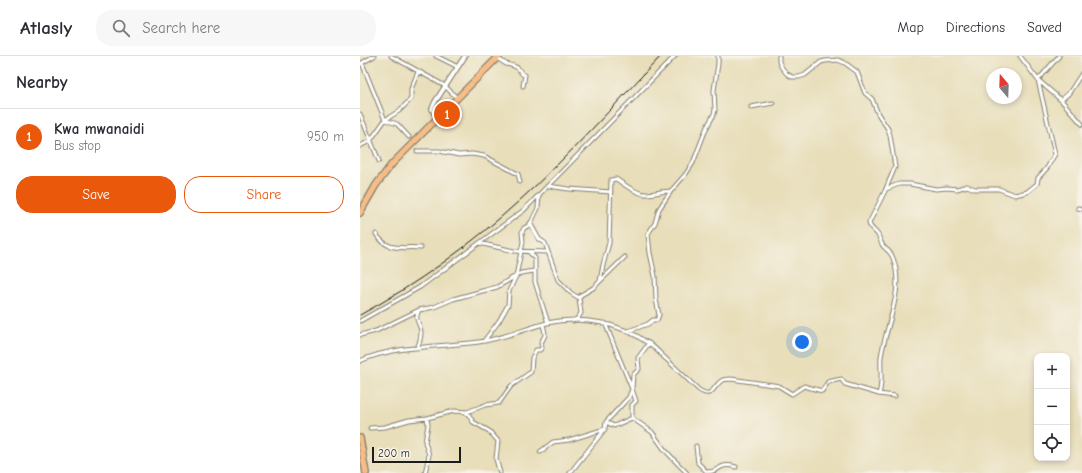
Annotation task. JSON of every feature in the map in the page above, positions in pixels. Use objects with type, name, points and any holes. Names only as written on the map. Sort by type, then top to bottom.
[{"type":"highway","points":[[360,213],[376,185],[392,164],[498,57]]},
{"type":"highway","points":[[360,438],[366,473]]},
{"type":"street","points":[[374,56],[361,63],[385,120],[397,124],[409,136]]},
{"type":"street","points":[[390,56],[445,86],[457,98]]},
{"type":"street","points":[[436,56],[458,67]]},
{"type":"street","points":[[437,118],[433,113],[433,107],[465,56]]},
{"type":"street","points":[[360,321],[420,286],[524,210],[675,56]]},
{"type":"street","points":[[628,331],[648,324],[653,320],[657,320],[659,315],[656,299],[655,270],[650,253],[648,234],[655,223],[659,209],[693,163],[706,129],[714,114],[714,90],[718,56]]},
{"type":"street","points":[[779,56],[779,62],[782,68],[792,77],[805,76],[821,62],[830,60],[845,63],[857,72],[865,93],[872,99],[878,114],[888,129],[890,135],[895,167],[869,224],[877,234],[883,246],[893,257],[898,287],[895,295],[892,317],[882,351],[880,392],[878,394]]},
{"type":"street","points":[[1020,56],[1038,80],[1061,100],[1082,124]]},
{"type":"street","points":[[1038,80],[1059,56]]},
{"type":"street","points":[[498,57],[504,63],[515,66],[520,69],[522,74],[525,74],[523,86]]},
{"type":"street","points":[[360,146],[370,140],[385,120],[399,111],[411,99],[411,89],[418,72]]},
{"type":"street","points":[[1061,100],[1069,93],[1082,73]]},
{"type":"street","points":[[886,189],[899,184],[910,184],[936,189],[959,189],[967,186],[975,189],[999,189],[1015,195],[1032,190],[1037,184],[1038,178],[1047,168],[1055,154],[1038,80]]},
{"type":"street","points":[[751,106],[773,103]]},
{"type":"street","points":[[360,114],[378,161]]},
{"type":"street","points":[[417,151],[439,151],[458,155],[472,154],[484,156],[504,168],[518,174],[520,182]]},
{"type":"street","points":[[600,281],[609,243],[612,180],[616,179],[635,191],[645,194],[671,191]]},
{"type":"street","points":[[548,186],[611,192]]},
{"type":"street","points":[[484,341],[499,321],[508,305],[509,291],[516,276],[523,242],[522,232],[530,223],[538,208],[539,195]]},
{"type":"street","points":[[530,223],[539,239],[544,242],[558,280],[570,293],[579,298]]},
{"type":"street","points":[[376,234],[381,241],[392,248],[421,248]]},
{"type":"street","points":[[479,243],[498,246],[509,251],[548,252]]},
{"type":"street","points":[[529,252],[535,258],[536,263],[534,271],[537,289],[548,323]]},
{"type":"street","points":[[579,298],[581,295],[594,288],[625,257]]},
{"type":"street","points":[[360,335],[376,330],[419,310],[434,307],[453,299],[497,287],[527,271],[534,271]]},
{"type":"street","points":[[573,321],[578,318],[581,313],[579,298]]},
{"type":"street","points":[[417,348],[421,332],[417,321],[417,314],[419,310]]},
{"type":"street","points":[[360,361],[378,354],[389,352],[484,341],[548,323],[573,321],[605,323],[618,327],[624,331],[628,331],[649,343],[699,390],[706,394],[710,393],[724,379],[779,386],[792,394],[804,386],[822,391],[829,381],[841,379],[845,384],[878,394],[895,396]]},
{"type":"street","points":[[605,323],[636,402],[632,405],[632,418]]},
{"type":"street","points":[[370,428],[385,427],[409,420],[427,418],[454,411],[464,412],[485,405],[499,403],[511,386],[531,372],[536,350],[540,350],[542,348],[541,343],[545,338],[543,324]]},
{"type":"street","points":[[570,473],[605,429],[606,422],[627,400],[632,389],[633,375],[639,369],[638,358],[649,343]]},
{"type":"street","points":[[464,412],[469,415],[473,422],[489,431],[498,441],[496,458],[500,473]]},
{"type":"street","points":[[425,473],[430,455],[425,442],[428,425],[427,418]]},
{"type":"street","points":[[606,422],[614,426],[632,418]]},
{"type":"street","points":[[632,418],[652,432],[678,465],[687,473]]},
{"type":"street","points":[[540,452],[553,442],[569,440],[605,429]]},
{"type":"street","points":[[696,446],[698,463],[707,472],[713,472],[722,466],[727,465],[736,467]]},
{"type":"railway","points":[[360,315],[423,277],[463,248],[501,217],[556,166],[661,56]]},
{"type":"place","name":"Kwa mwanaidi","points":[[447,114]]}]
